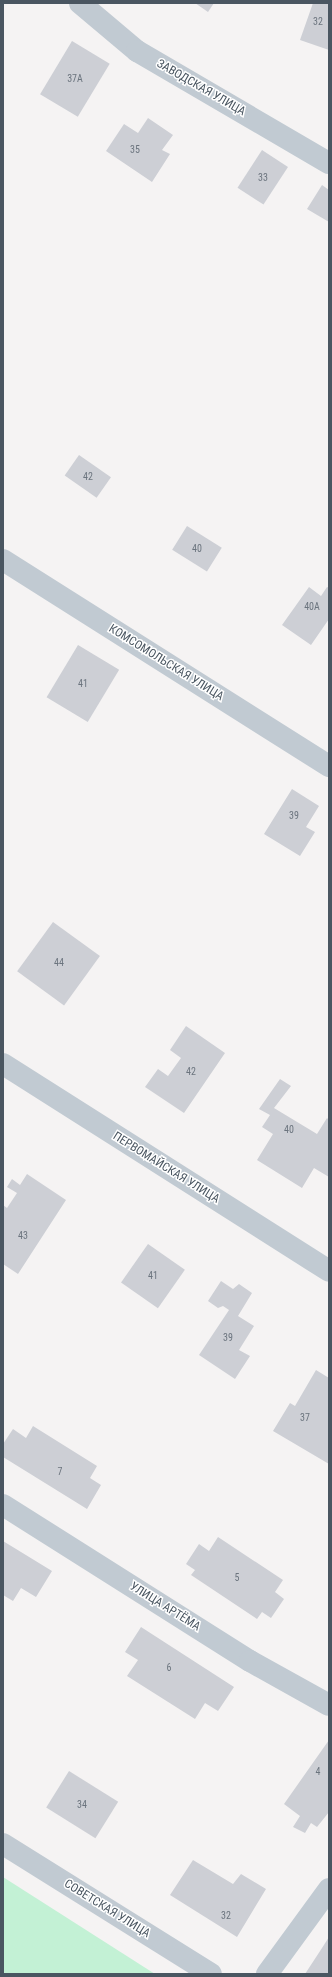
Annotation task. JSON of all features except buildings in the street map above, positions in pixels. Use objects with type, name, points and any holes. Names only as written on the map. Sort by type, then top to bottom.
[{"type":"street","name":"ЗАВОДСКАЯ УЛИЦА","points":[[80,3],[137,51],[329,163]]},
{"type":"street","name":"КОМСОМОЛЬСКАЯ УЛИЦА","points":[[3,560],[329,766]]},
{"type":"street","name":"ПЕРВОМАЙСКАЯ УЛИЦА","points":[[3,1064],[329,1271]]},
{"type":"street","name":"УЛИЦА АРТЁМА","points":[[3,1505],[250,1661],[329,1705]]},
{"type":"street","name":"СОВЕТСКАЯ УЛИЦА","points":[[3,1844],[211,1974]]},
{"type":"street","points":[[267,1974],[329,1889]]},
{"type":"green space","points":[[3,1877],[155,1974],[3,1974]]}]
